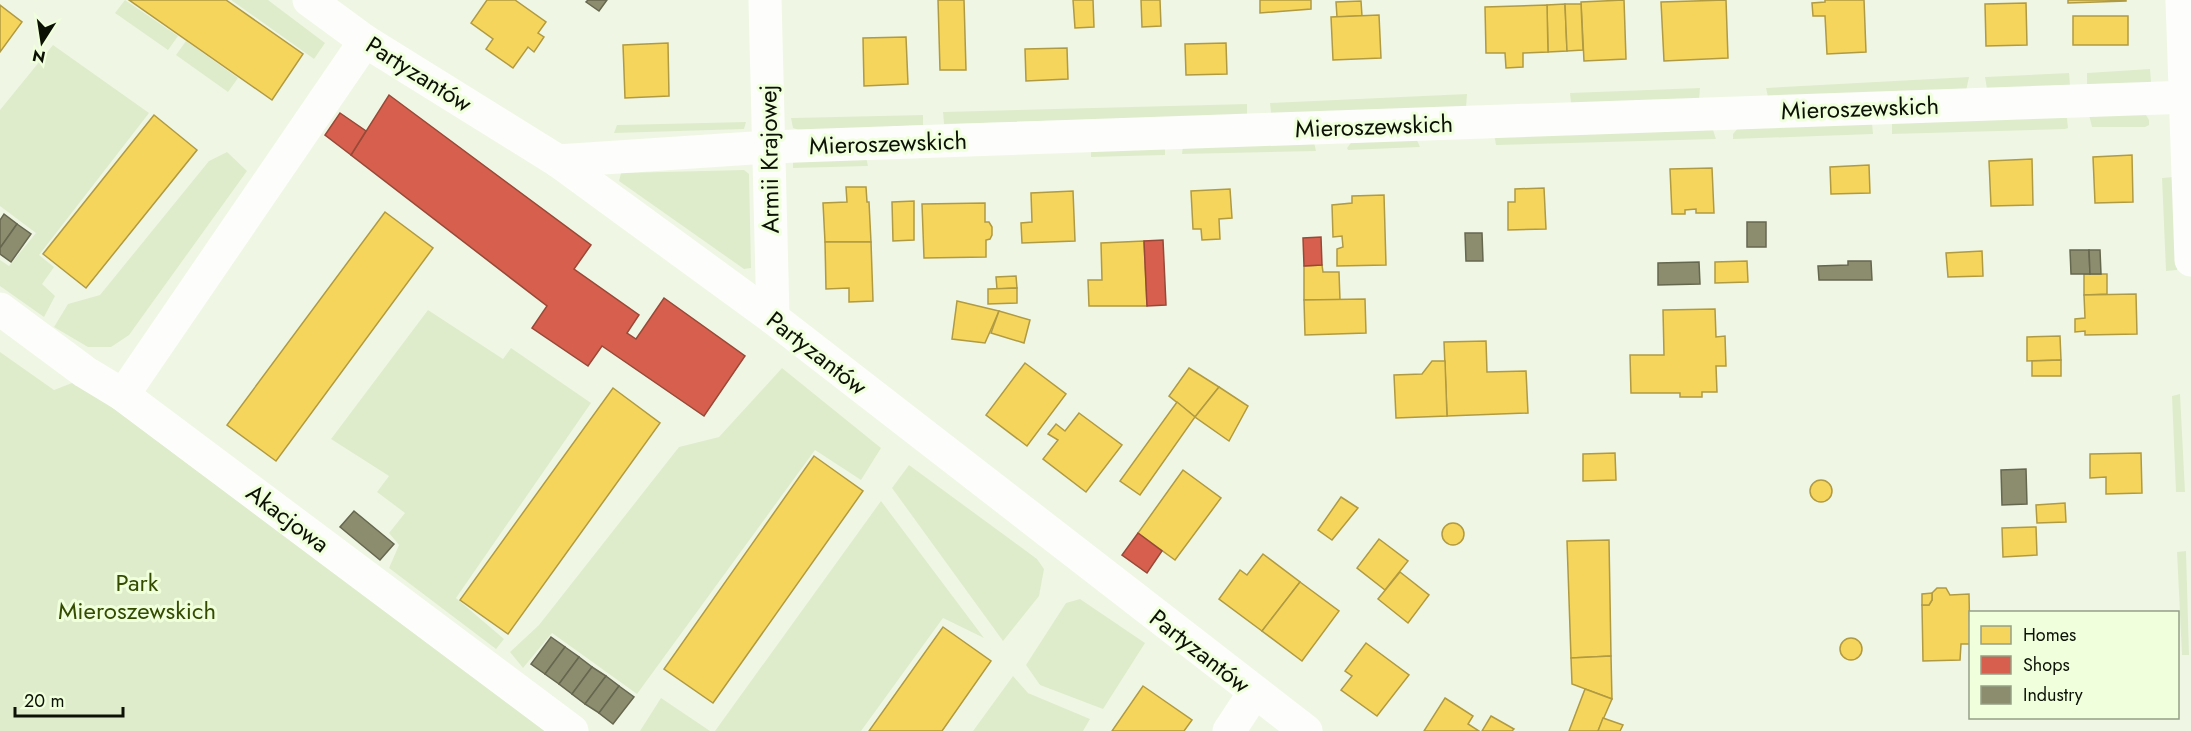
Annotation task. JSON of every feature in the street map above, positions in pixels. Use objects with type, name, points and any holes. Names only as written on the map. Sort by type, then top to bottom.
[{"type":"street","name":"Partyzantów","points":[[309,0],[365,41],[558,161],[773,318],[1254,693],[1306,731]]},
{"type":"street","name":"Armii Krajowej","points":[[765,0],[773,318]]},
{"type":"street","points":[[2182,0],[2188,97],[2191,260]]},
{"type":"street","points":[[123,395],[365,41]]},
{"type":"street","name":"Mieroszewskich","points":[[558,161],[769,147],[2188,97]]},
{"type":"street","name":"Akacjowa","points":[[0,309],[85,372],[123,395],[572,731]]},
{"type":"street","points":[[1229,731],[1254,693]]},
{"type":"green space","points":[[125,0],[178,36],[168,50],[115,13]]},
{"type":"green space","points":[[231,0],[268,0],[325,43],[314,59]]},
{"type":"green space","points":[[186,41],[238,78],[228,92],[176,55]]},
{"type":"green space","points":[[53,45],[149,113],[39,255],[54,267],[42,284],[55,296],[44,317],[0,286],[0,260],[9,266],[36,233],[0,206],[0,110]]},
{"type":"green space","points":[[2150,69],[2151,82],[2147,84],[2087,84],[2087,73]]},
{"type":"green space","points":[[2069,73],[2070,85],[1987,89],[1985,77]]},
{"type":"green space","points":[[1969,77],[1966,91],[1768,97],[1766,88]]},
{"type":"green space","points":[[1700,88],[1699,100],[1571,103],[1570,93]]},
{"type":"green space","points":[[1467,94],[1466,108],[1271,113],[1270,103]]},
{"type":"green space","points":[[1247,104],[1247,115],[944,124],[943,112]]},
{"type":"green space","points":[[2144,112],[2149,120],[2149,125],[2145,127],[2092,127],[2089,115]]},
{"type":"green space","points":[[923,115],[923,125],[802,131],[793,128],[791,118]]},
{"type":"green space","points":[[2067,118],[2068,128],[2065,129],[1892,134],[1892,121]]},
{"type":"green space","points":[[746,122],[744,129],[614,133],[617,125]]},
{"type":"green space","points":[[1872,123],[1873,134],[1733,139],[1733,134],[1738,128]]},
{"type":"green space","points":[[1712,127],[1716,139],[1496,145],[1494,134]]},
{"type":"green space","points":[[1416,138],[1420,147],[1348,150],[1347,148],[1354,139]]},
{"type":"green space","points":[[1314,142],[1316,151],[1182,154],[1183,146]]},
{"type":"green space","points":[[1165,147],[1165,155],[1091,157],[1091,149]]},
{"type":"green space","points":[[227,152],[247,171],[129,335],[111,347],[88,347],[54,327],[68,304],[100,295],[209,161]]},
{"type":"green space","points":[[866,157],[868,166],[793,168],[793,160]]},
{"type":"green space","points":[[744,170],[749,174],[751,268],[744,269],[619,181],[621,173]]},
{"type":"green space","points":[[2173,177],[2177,270],[2166,271],[2162,178]]},
{"type":"green space","points":[[428,310],[503,359],[511,348],[591,403],[456,598],[504,639],[496,649],[389,568],[399,545],[389,533],[405,513],[377,492],[389,476],[331,439]]},
{"type":"green space","name":"Park Mieroszewskich","points":[[0,352],[54,390],[77,381],[545,731],[0,731]]},
{"type":"green space","points":[[782,368],[881,448],[861,480],[815,450],[637,694],[552,633],[523,668],[510,652],[539,625],[679,447],[719,437]]},
{"type":"green space","points":[[2180,394],[2185,492],[2176,492],[2172,396]]},
{"type":"green space","points":[[909,465],[1037,559],[1044,569],[1039,596],[1003,641],[892,488]]},
{"type":"green space","points":[[881,501],[984,638],[943,618],[861,731],[715,731]]},
{"type":"green space","points":[[2186,551],[2189,655],[2182,655],[2177,552]]},
{"type":"green space","points":[[1080,599],[1145,643],[1103,709],[1040,685],[1026,665],[1066,603]]},
{"type":"green space","points":[[1013,676],[1028,693],[1090,719],[1083,731],[973,731]]},
{"type":"green space","points":[[661,698],[710,731],[640,731]]},
{"type":"building: Homes","points":[[129,0],[226,0],[303,54],[272,100]]},
{"type":"building: Homes","points":[[487,0],[515,0],[546,22],[538,33],[544,37],[534,52],[528,47],[513,68],[486,49],[493,39],[471,23]]},
{"type":"building: Homes","points":[[938,0],[964,0],[966,70],[940,70]]},
{"type":"building: Homes","points":[[1073,0],[1093,0],[1094,27],[1075,28]]},
{"type":"building: Homes","points":[[1141,0],[1160,0],[1161,26],[1142,27]]},
{"type":"building: Homes","points":[[1260,0],[1311,0],[1311,9],[1260,13]]},
{"type":"building: Homes","points":[[1624,0],[1626,59],[1584,61],[1581,2]]},
{"type":"building: Homes","points":[[1726,0],[1728,58],[1664,61],[1661,2]]},
{"type":"building: Homes","points":[[1825,0],[1864,0],[1866,52],[1827,54],[1825,16],[1813,16],[1812,3],[1825,2]]},
{"type":"building: Homes","points":[[2068,0],[2126,0],[2126,1],[2068,3]]},
{"type":"building: Homes","points":[[1361,1],[1362,16],[1337,17],[1336,2]]},
{"type":"building: Homes","points":[[2026,3],[2027,45],[1986,46],[1985,4]]},
{"type":"building: Homes","points":[[1565,4],[1567,51],[1548,52],[1547,5]]},
{"type":"building: Homes","points":[[1565,4],[1581,4],[1583,50],[1567,51]]},
{"type":"building: Homes","points":[[0,5],[22,22],[0,52]]},
{"type":"building: Homes","points":[[1547,5],[1548,52],[1523,53],[1523,67],[1506,68],[1505,53],[1486,53],[1485,7]]},
{"type":"building: Homes","points":[[1379,15],[1381,58],[1333,60],[1331,17]]},
{"type":"building: Homes","points":[[2073,16],[2128,16],[2128,45],[2073,45]]},
{"type":"building: Homes","points":[[906,37],[908,84],[864,86],[863,38]]},
{"type":"building: Homes","points":[[668,43],[669,96],[625,98],[623,45]]},
{"type":"building: Homes","points":[[1226,43],[1227,74],[1186,75],[1185,44]]},
{"type":"building: Homes","points":[[1067,48],[1068,79],[1026,81],[1025,49]]},
{"type":"building: Homes","points":[[154,115],[197,150],[86,288],[43,254]]},
{"type":"building: Homes","points":[[2132,155],[2133,202],[2095,203],[2093,157]]},
{"type":"building: Homes","points":[[2032,159],[2033,205],[1991,206],[1989,161]]},
{"type":"building: Homes","points":[[1869,165],[1870,193],[1831,194],[1830,167]]},
{"type":"building: Homes","points":[[1712,168],[1714,213],[1696,213],[1696,209],[1685,210],[1685,214],[1672,214],[1670,169]]},
{"type":"building: Homes","points":[[846,187],[866,187],[871,242],[825,242],[823,203],[847,202]]},
{"type":"building: Homes","points":[[1544,188],[1546,229],[1508,230],[1508,202],[1515,202],[1515,189]]},
{"type":"building: Homes","points":[[1230,189],[1232,218],[1219,219],[1220,239],[1202,240],[1201,229],[1193,229],[1191,191]]},
{"type":"building: Homes","points":[[1073,191],[1075,241],[1022,243],[1021,223],[1032,222],[1031,193]]},
{"type":"building: Homes","points":[[1384,195],[1386,265],[1337,266],[1337,249],[1343,247],[1342,236],[1333,237],[1332,205],[1352,203],[1352,196]]},
{"type":"building: Homes","points":[[914,201],[914,240],[893,241],[892,202]]},
{"type":"building: Homes","points":[[985,203],[985,222],[989,222],[992,227],[992,235],[986,240],[986,257],[924,258],[922,204]]},
{"type":"building: Homes","points":[[385,212],[433,248],[276,461],[227,425]]},
{"type":"building: Homes","points":[[1144,241],[1147,306],[1089,306],[1088,280],[1102,280],[1101,243]]},
{"type":"building: Homes","points":[[825,242],[871,242],[873,301],[849,302],[849,288],[826,289]]},
{"type":"building: Homes","points":[[1982,251],[1983,276],[1948,277],[1946,253]]},
{"type":"building: Homes","points":[[1747,261],[1748,282],[1715,283],[1715,262]]},
{"type":"building: Homes","points":[[1322,265],[1323,272],[1339,272],[1340,300],[1304,300],[1304,266]]},
{"type":"building: Homes","points":[[2084,274],[2107,274],[2107,294],[2084,295]]},
{"type":"building: Homes","points":[[1016,276],[1017,288],[997,289],[996,277]]},
{"type":"building: Homes","points":[[1017,288],[1017,303],[988,304],[988,289]]},
{"type":"building: Homes","points":[[2136,294],[2137,334],[2085,335],[2085,331],[2075,332],[2075,319],[2085,318],[2084,295]]},
{"type":"building: Homes","points":[[1365,299],[1366,333],[1305,335],[1304,300]]},
{"type":"building: Homes","points":[[957,301],[999,311],[985,343],[952,339]]},
{"type":"building: Homes","points":[[1715,309],[1716,337],[1725,336],[1726,366],[1716,366],[1717,392],[1702,392],[1702,397],[1680,397],[1680,393],[1631,393],[1630,355],[1664,355],[1663,310]]},
{"type":"building: Homes","points":[[999,311],[1030,320],[1024,343],[991,333]]},
{"type":"building: Homes","points":[[2060,336],[2061,360],[2027,361],[2027,337]]},
{"type":"building: Homes","points":[[1486,341],[1487,372],[1526,371],[1528,413],[1447,416],[1444,342]]},
{"type":"building: Homes","points":[[2061,360],[2061,376],[2032,376],[2032,361]]},
{"type":"building: Homes","points":[[1432,361],[1445,361],[1447,416],[1396,418],[1394,375],[1422,374]]},
{"type":"building: Homes","points":[[1025,363],[1066,394],[1027,446],[986,415]]},
{"type":"building: Homes","points":[[1189,368],[1219,387],[1195,417],[1169,396]]},
{"type":"building: Homes","points":[[1219,387],[1248,406],[1229,441],[1195,417]]},
{"type":"building: Homes","points":[[613,388],[660,423],[508,634],[460,600]]},
{"type":"building: Homes","points":[[1177,402],[1195,417],[1140,495],[1120,481]]},
{"type":"building: Homes","points":[[1079,413],[1122,445],[1086,492],[1043,459],[1058,440],[1048,434],[1056,424],[1065,431]]},
{"type":"building: Homes","points":[[1615,453],[1616,480],[1583,481],[1583,454]]},
{"type":"building: Homes","points":[[2141,453],[2142,493],[2106,494],[2106,477],[2090,478],[2090,454]]},
{"type":"building: Homes","points":[[814,456],[863,491],[713,703],[664,669]]},
{"type":"building: Homes","points":[[1183,470],[1221,498],[1175,560],[1138,533]]},
{"type":"building: Homes","points":[[1821,480],[1829,483],[1832,491],[1829,499],[1821,502],[1813,499],[1810,491],[1813,483]]},
{"type":"building: Homes","points":[[1341,497],[1358,508],[1332,540],[1318,530]]},
{"type":"building: Homes","points":[[2065,503],[2066,522],[2037,523],[2036,505]]},
{"type":"building: Homes","points":[[1453,523],[1461,526],[1464,534],[1461,542],[1453,545],[1445,542],[1442,534],[1445,526]]},
{"type":"building: Homes","points":[[2036,527],[2037,555],[2003,557],[2002,528]]},
{"type":"building: Homes","points":[[1379,539],[1408,561],[1385,590],[1357,568]]},
{"type":"building: Homes","points":[[1609,540],[1611,656],[1571,658],[1567,541]]},
{"type":"building: Homes","points":[[1263,554],[1300,582],[1262,631],[1219,599],[1240,570],[1247,575]]},
{"type":"building: Homes","points":[[1400,572],[1429,595],[1408,623],[1378,599]]},
{"type":"building: Homes","points":[[1300,582],[1339,611],[1302,661],[1262,631]]},
{"type":"building: Homes","points":[[1937,588],[1946,588],[1950,595],[1969,594],[1969,644],[1961,644],[1960,660],[1923,661],[1922,605],[1929,605],[1932,593]]},
{"type":"building: Homes","points":[[1932,593],[1929,605],[1922,605],[1922,594]]},
{"type":"building: Homes","points":[[943,627],[991,661],[942,731],[869,731]]},
{"type":"building: Homes","points":[[1851,638],[1859,641],[1862,649],[1859,657],[1851,660],[1843,657],[1840,649],[1843,641]]},
{"type":"building: Homes","points":[[1366,643],[1409,675],[1377,716],[1341,690],[1352,676],[1345,671]]},
{"type":"building: Homes","points":[[1611,656],[1612,699],[1572,684],[1571,658]]},
{"type":"building: Homes","points":[[1143,686],[1192,720],[1184,731],[1112,731]]},
{"type":"building: Homes","points":[[1585,689],[1612,699],[1598,731],[1569,731]]},
{"type":"building: Homes","points":[[1445,698],[1473,716],[1468,724],[1479,731],[1424,731]]},
{"type":"building: Homes","points":[[1491,716],[1514,729],[1512,731],[1482,731]]},
{"type":"building: Homes","points":[[1603,718],[1623,725],[1620,731],[1598,731]]},
{"type":"building: Shops","points":[[389,95],[591,245],[574,269],[639,315],[627,333],[636,339],[664,298],[745,356],[704,416],[602,346],[588,366],[532,328],[547,306],[351,155]]},
{"type":"building: Shops","points":[[340,113],[366,131],[351,155],[325,135]]},
{"type":"building: Shops","points":[[1321,237],[1322,265],[1304,266],[1303,238]]},
{"type":"building: Shops","points":[[1163,240],[1166,305],[1147,306],[1144,241]]},
{"type":"building: Shops","points":[[1138,533],[1162,551],[1147,573],[1122,555]]},
{"type":"building: Industry","points":[[588,0],[607,0],[599,11],[586,2]]},
{"type":"building: Industry","points":[[4,214],[17,224],[0,248],[0,220]]},
{"type":"building: Industry","points":[[1747,222],[1766,222],[1766,247],[1747,247]]},
{"type":"building: Industry","points":[[17,224],[31,234],[11,262],[0,254],[0,248]]},
{"type":"building: Industry","points":[[1465,233],[1482,233],[1483,261],[1466,261]]},
{"type":"building: Industry","points":[[2070,250],[2089,250],[2090,274],[2071,274]]},
{"type":"building: Industry","points":[[2089,250],[2100,250],[2101,274],[2090,274]]},
{"type":"building: Industry","points":[[1848,261],[1871,261],[1872,280],[1819,280],[1818,266],[1848,265]]},
{"type":"building: Industry","points":[[1699,262],[1700,284],[1658,285],[1658,263]]},
{"type":"building: Industry","points":[[2026,469],[2027,504],[2002,505],[2001,470]]},
{"type":"building: Industry","points":[[354,511],[394,544],[380,560],[340,527]]},
{"type":"building: Industry","points":[[551,637],[565,647],[545,674],[531,664]]},
{"type":"building: Industry","points":[[565,647],[579,657],[559,684],[545,674]]},
{"type":"building: Industry","points":[[579,657],[592,667],[572,694],[559,684]]},
{"type":"building: Industry","points":[[592,667],[606,676],[585,704],[572,694]]},
{"type":"building: Industry","points":[[606,676],[619,686],[599,713],[585,704]]},
{"type":"building: Industry","points":[[619,686],[634,697],[613,724],[599,713]]}]
